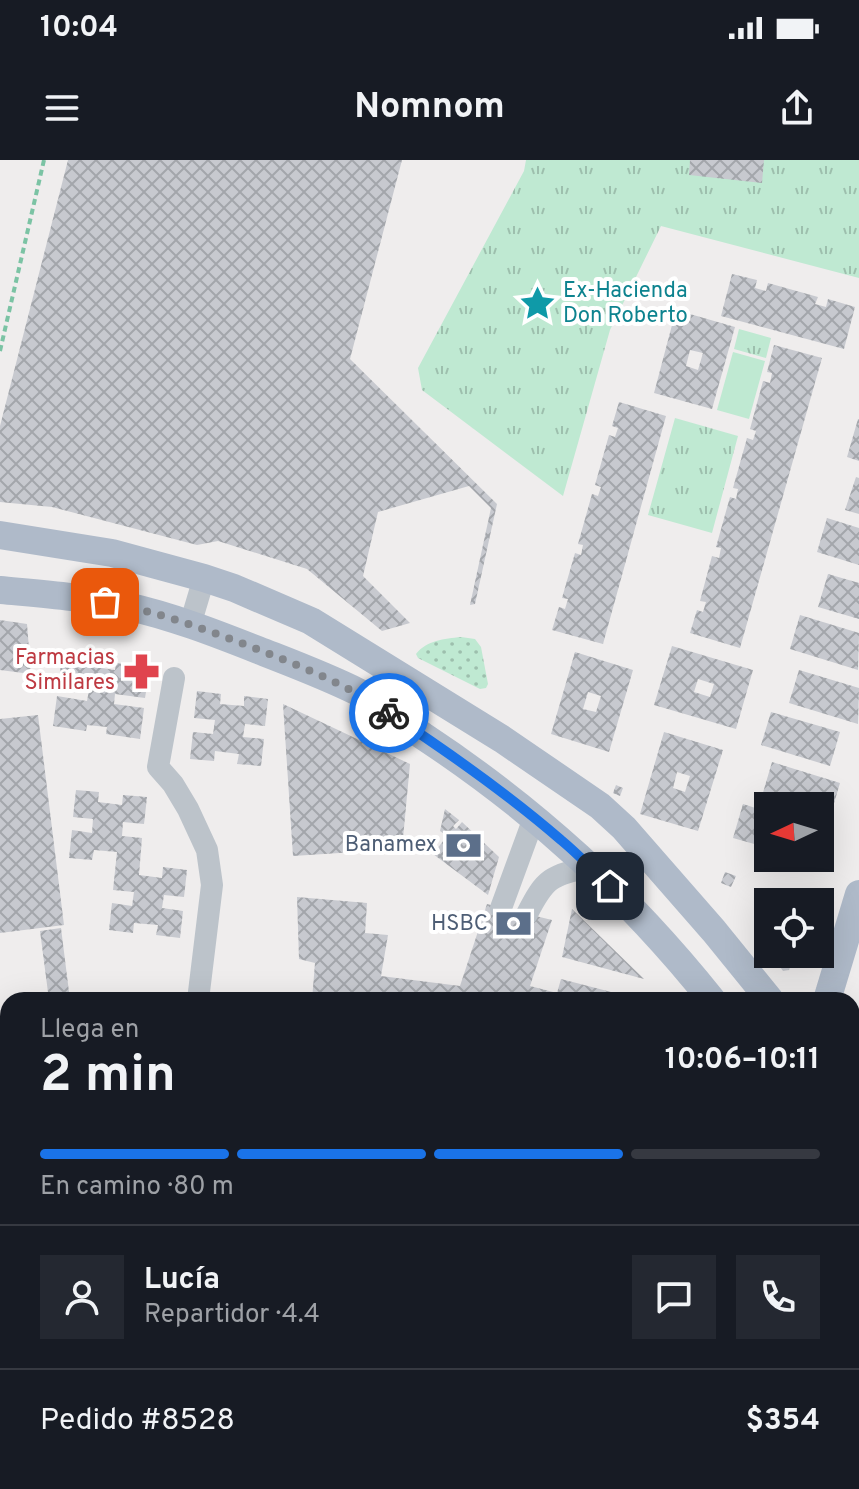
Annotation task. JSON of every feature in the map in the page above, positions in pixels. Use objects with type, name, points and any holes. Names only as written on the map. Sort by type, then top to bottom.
[{"type":"main road","points":[[0,535],[112,553],[204,578],[311,621],[489,731],[600,806],[624,828],[764,992]]},
{"type":"main road","points":[[0,590],[56,594],[124,606],[190,625],[292,663],[359,693],[455,757],[562,840],[610,886],[705,992]]},
{"type":"main road","points":[[525,811],[544,767]]},
{"type":"main road","points":[[829,992],[859,894]]},
{"type":"lane","points":[[190,625],[204,578]]},
{"type":"lane","points":[[174,678],[158,767],[188,809],[207,850],[212,885],[199,992]]},
{"type":"lane","points":[[501,908],[525,811]]},
{"type":"lane","points":[[527,914],[538,892],[549,880],[564,872],[591,867]]},
{"type":"path","points":[[0,351],[44,160]]},
{"type":"green space","name":"Ex-Hacienda Don Roberto","points":[[526,160],[859,160],[859,278],[661,226],[610,330],[563,496],[422,390],[418,368],[524,171]]},
{"type":"green space","points":[[739,329],[771,338],[766,358],[734,349]]},
{"type":"green space","points":[[733,352],[765,361],[749,419],[717,410]]},
{"type":"green space","points":[[675,418],[738,436],[712,533],[648,515]]},
{"type":"green space","points":[[461,637],[475,639],[481,647],[488,684],[486,688],[480,689],[418,658],[416,654],[431,643]]},
{"type":"building","points":[[68,160],[402,160],[350,359],[497,504],[475,604],[470,605],[491,508],[469,486],[378,512],[363,576],[410,623],[382,631],[307,569],[218,541],[197,545],[52,507],[0,502],[0,426]]},
{"type":"building","points":[[690,160],[764,160],[762,183],[689,175]]},
{"type":"building","points":[[732,274],[757,280],[755,288],[766,291],[768,283],[818,297],[815,304],[826,307],[828,299],[855,307],[844,349],[721,316]]},
{"type":"building","points":[[676,310],[735,327],[712,409],[654,393]],"holes":[[[690,350],[703,353],[698,370],[686,366]]]},
{"type":"building","points":[[774,345],[822,358],[740,648],[690,633],[697,610],[703,612],[706,602],[700,601],[712,556],[719,558],[721,548],[716,547],[730,497],[736,499],[738,489],[733,488],[747,438],[753,440],[756,431],[750,429],[763,381],[770,383],[772,373],[767,372]]},
{"type":"building","points":[[619,402],[666,416],[603,644],[552,630],[559,607],[565,609],[568,599],[562,598],[575,553],[581,555],[583,545],[578,544],[592,494],[598,496],[601,487],[595,485],[609,435],[615,437],[618,428],[612,426]]},
{"type":"building","points":[[859,419],[859,461],[847,457]]},
{"type":"building","points":[[856,477],[859,478],[859,514],[845,510]]},
{"type":"building","points":[[827,518],[859,528],[859,565],[817,552]]},
{"type":"building","points":[[828,574],[859,583],[859,619],[818,607]]},
{"type":"building","points":[[800,615],[859,633],[858,670],[790,649]]},
{"type":"building","points":[[0,620],[27,624],[31,674],[0,670]]},
{"type":"building","points":[[672,646],[753,670],[736,729],[654,705]],"holes":[[[698,679],[714,684],[710,697],[694,692]]]},
{"type":"building","points":[[575,652],[633,670],[609,752],[551,734]],"holes":[[[588,692],[601,696],[596,712],[583,709]]]},
{"type":"building","points":[[62,656],[96,660],[95,667],[115,670],[116,663],[150,668],[145,698],[115,694],[114,704],[144,708],[140,739],[106,734],[107,727],[87,725],[86,731],[53,726],[57,696],[87,701],[89,690],[58,686]]},
{"type":"building","points":[[799,670],[859,688],[858,724],[789,703]]},
{"type":"building","points":[[197,691],[221,694],[220,704],[244,706],[244,696],[268,699],[265,726],[245,724],[243,737],[264,739],[261,766],[237,764],[239,754],[215,751],[214,761],[190,759],[193,732],[213,734],[215,720],[194,718]]},
{"type":"building","points":[[283,704],[410,764],[402,849],[293,856]]},
{"type":"building","points":[[771,712],[840,732],[830,766],[761,745]]},
{"type":"building","points":[[38,715],[64,925],[0,933],[0,719]]},
{"type":"building","points":[[664,732],[723,750],[698,831],[640,814]],"holes":[[[677,772],[690,776],[685,792],[673,788]]]},
{"type":"building","points":[[772,762],[840,783],[834,803],[834,792],[763,792]]},
{"type":"building","points":[[616,785],[623,788],[620,796],[613,793]]},
{"type":"building","points":[[76,790],[99,792],[98,802],[122,805],[123,795],[147,797],[144,824],[123,822],[122,836],[142,838],[139,875],[162,878],[163,867],[187,870],[184,897],[164,895],[162,908],[183,911],[180,938],[156,935],[158,925],[134,923],[133,933],[109,930],[112,903],[132,906],[134,892],[113,890],[117,852],[94,850],[92,860],[69,858],[72,830],[92,833],[93,819],[73,817]]},
{"type":"building","points":[[743,804],[754,808],[754,844],[733,838]]},
{"type":"building","name":"Banamex","points":[[445,809],[459,820],[453,826],[456,829],[462,822],[499,857],[488,895],[433,854],[447,836],[440,831]]},
{"type":"building","points":[[725,872],[736,876],[731,887],[721,883]]},
{"type":"building","points":[[297,897],[367,903],[365,933],[388,935],[381,976],[460,986],[487,904],[552,920],[530,986],[553,992],[313,992],[315,963],[299,959]]},
{"type":"building","points":[[572,909],[644,979],[562,957]]},
{"type":"building","points":[[61,928],[69,992],[48,992],[40,931]]},
{"type":"building","points":[[561,979],[611,992],[557,992]]},
{"type":"way so far","points":[[105,602],[216,633],[359,693],[389,713]]},
{"type":"place","name":"Ex-Hacienda Don Roberto","points":[[537,304]]},
{"type":"place","name":"Farmacias Similares","points":[[141,671]]},
{"type":"place","name":"Banamex","points":[[463,845]]},
{"type":"place","name":"HSBC","points":[[514,924]]},
{"type":"route","points":[[389,713],[455,757],[562,840],[610,886]]}]
